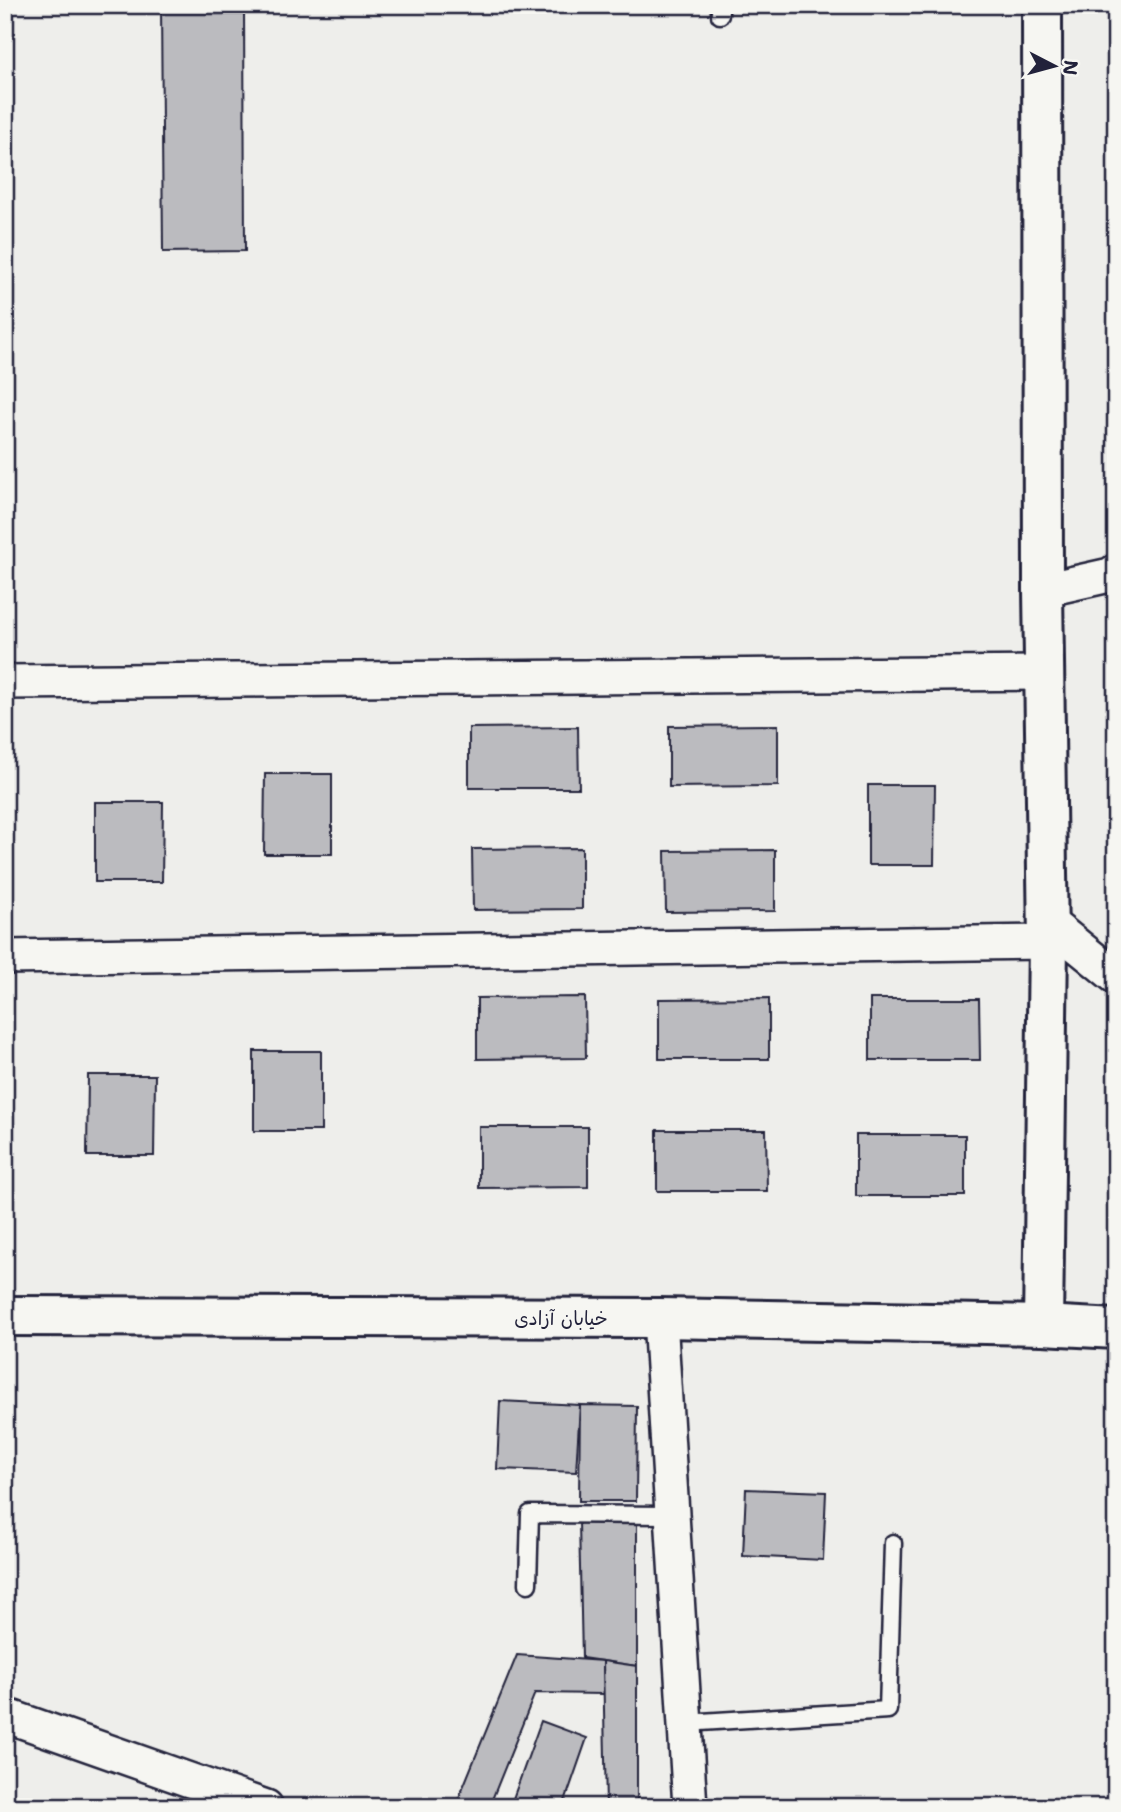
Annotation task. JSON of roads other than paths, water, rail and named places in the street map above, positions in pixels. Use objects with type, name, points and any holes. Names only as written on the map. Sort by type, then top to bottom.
[{"type":"street","points":[[1042,5],[1043,673],[1047,931],[1043,1325]]},
{"type":"street","points":[[1043,590],[1110,575],[1116,571]]},
{"type":"street","points":[[5,682],[1043,673]]},
{"type":"street","points":[[5,957],[1047,931],[1116,977]]},
{"type":"street","name":"خیابان آزادی","points":[[5,1316],[660,1318],[1043,1325],[1116,1329]]},
{"type":"street","points":[[660,1318],[690,1807]]},
{"type":"street","points":[[5,1715],[266,1807]]},
{"type":"lane","points":[[528,1584],[530,1514],[672,1515]]},
{"type":"lane","points":[[685,1723],[888,1710],[894,1543]]}]
